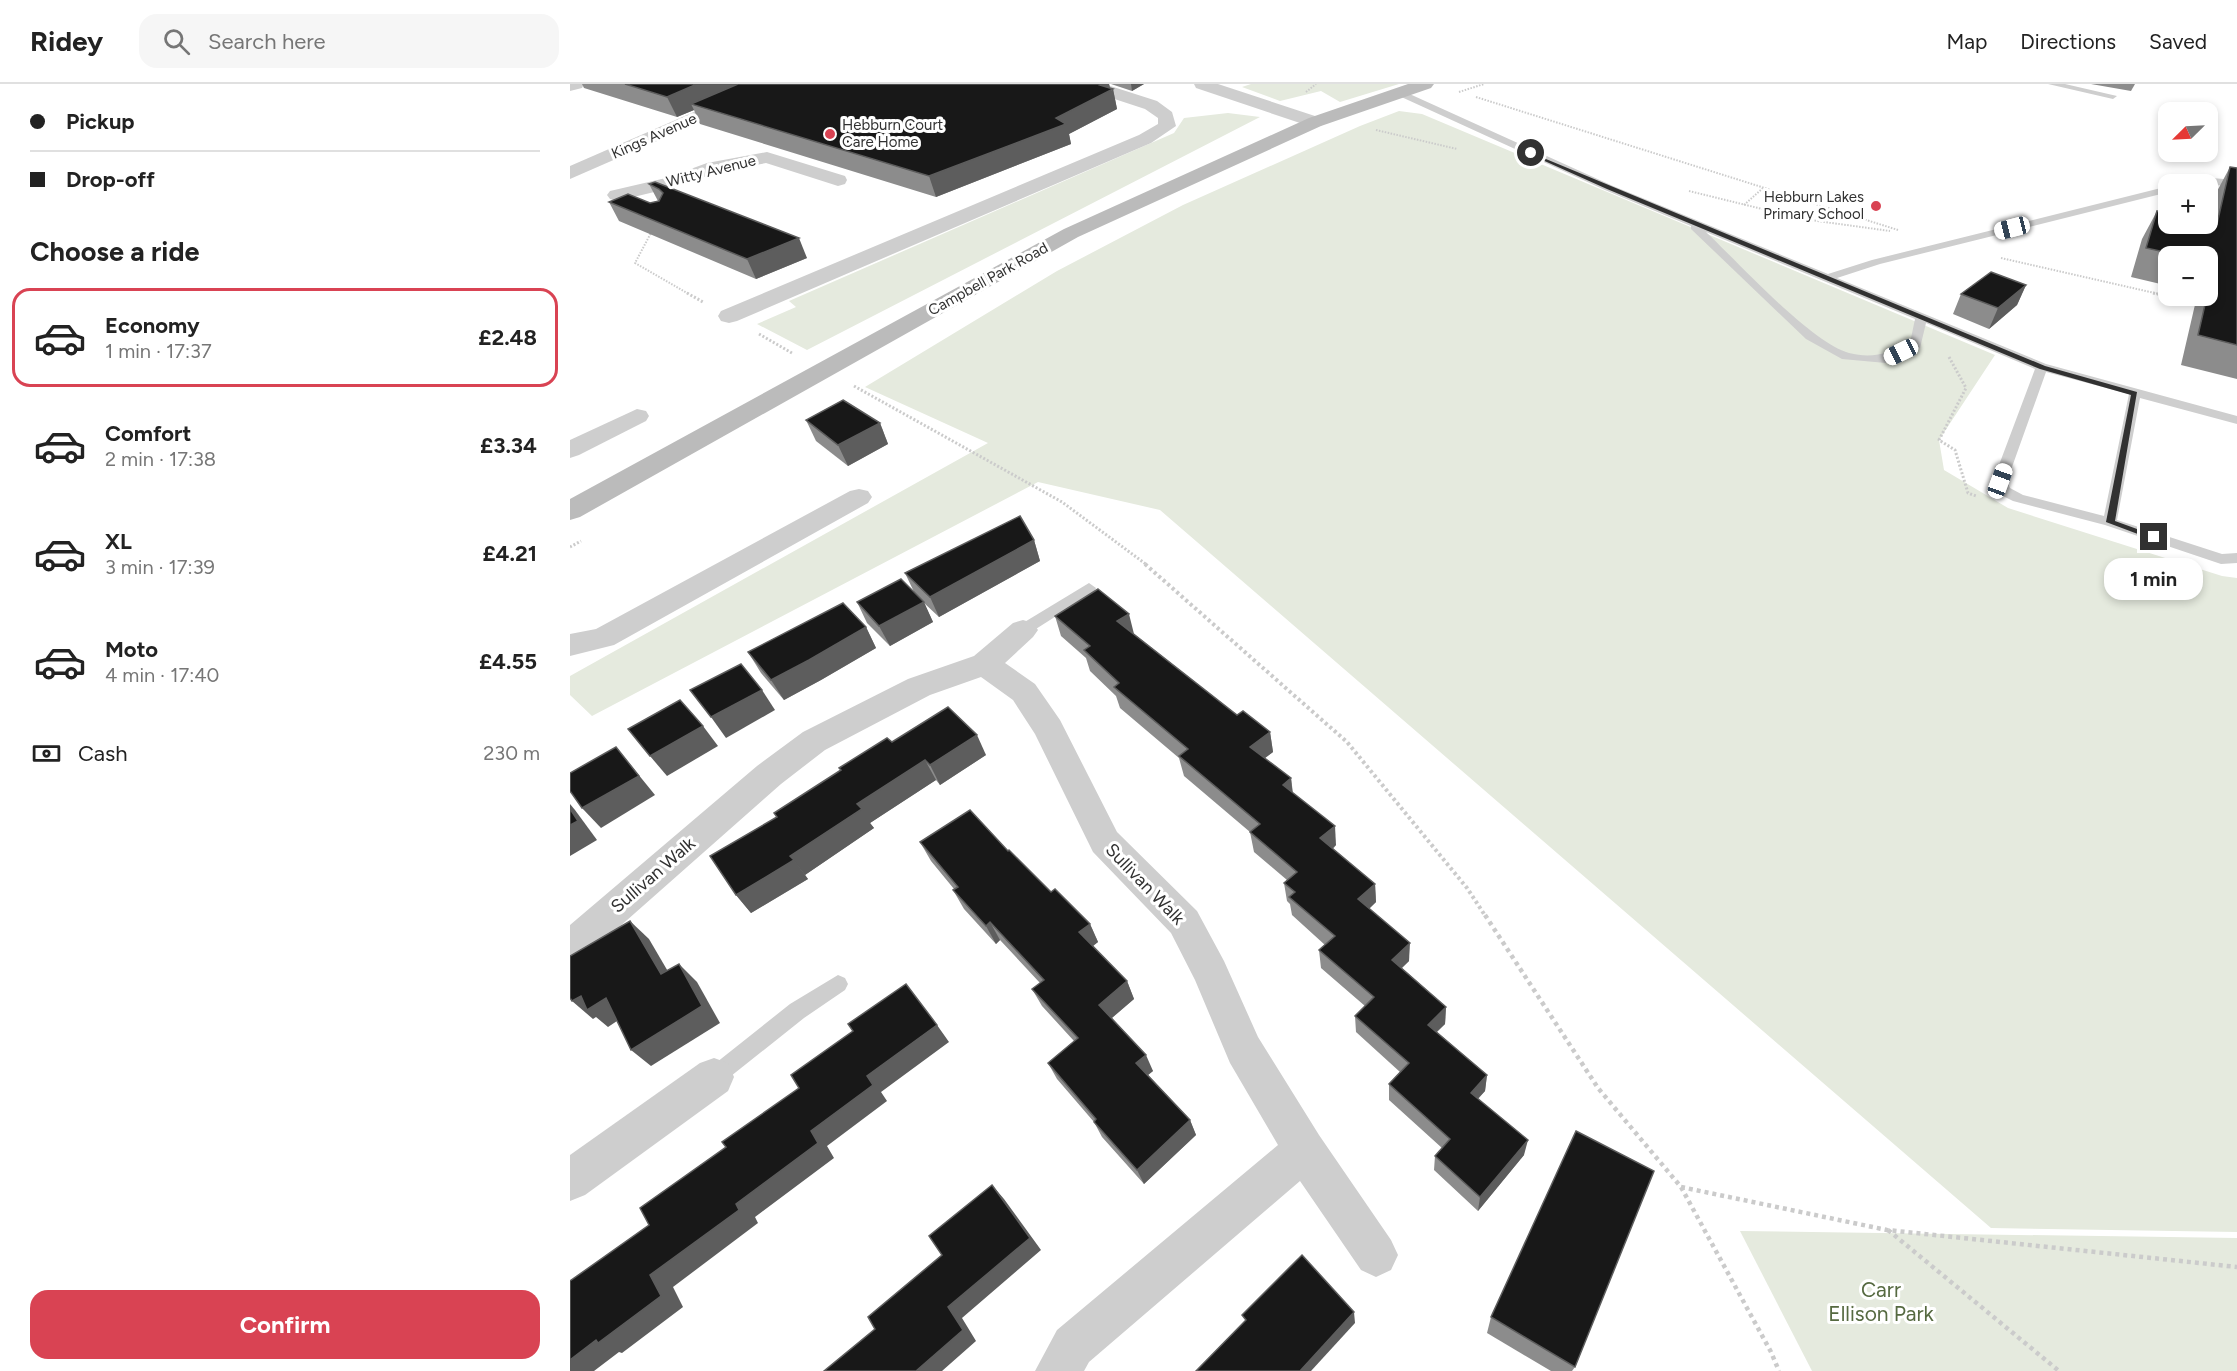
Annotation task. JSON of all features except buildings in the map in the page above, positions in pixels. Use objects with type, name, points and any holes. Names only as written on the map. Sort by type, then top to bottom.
[{"type":"street","points":[[570,86],[576,84]]},
{"type":"street","name":"Kings Avenue","points":[[570,174],[772,84]]},
{"type":"street","points":[[729,316],[1145,139],[1167,126],[1166,116],[1151,105],[1087,84]]},
{"type":"street","points":[[1202,84],[1315,122]]},
{"type":"street","name":"Campbell Park Road","points":[[570,511],[1071,233],[1315,122],[1425,84]]},
{"type":"street","name":"Witty Avenue","points":[[617,195],[672,182],[714,167],[767,157],[838,180]]},
{"type":"street","name":"Witty Avenue","points":[[570,174],[661,214]]},
{"type":"street","points":[[570,450],[637,416]]},
{"type":"street","points":[[570,645],[604,638],[860,497]]},
{"type":"street","name":"Sullivan Walk","points":[[570,947],[769,775],[814,741],[919,687],[985,664],[1023,630]]},
{"type":"street","name":"Sullivan Walk","points":[[985,664],[1024,692],[1049,729],[1105,842],[1184,922],[1211,973],[1244,1050],[1304,1150],[1376,1255]]},
{"type":"street","points":[[570,1180],[714,1077]]},
{"type":"street","points":[[1058,1371],[1073,1346],[1304,1150]]},
{"type":"lane","points":[[2052,84],[2114,96]]},
{"type":"lane","points":[[1400,93],[1609,188],[2042,367],[2237,420]]},
{"type":"lane","points":[[2218,182],[2237,183]]},
{"type":"lane","points":[[1828,278],[1876,262],[2158,192]]},
{"type":"lane","points":[[1689,221],[1810,337],[1846,356],[1886,359],[1916,345],[1920,316]]},
{"type":"lane","points":[[2042,367],[2000,481],[2004,491],[2018,498],[2110,522],[2221,559],[2237,558]]},
{"type":"lane","points":[[2110,522],[2135,393]]},
{"type":"lane","points":[[1023,630],[1089,588]]},
{"type":"lane","points":[[714,1077],[797,1011],[838,984]]},
{"type":"path","points":[[1458,92],[1907,233],[1803,219],[1688,191]]},
{"type":"path","points":[[1743,205],[1762,188]]},
{"type":"path","points":[[661,214],[635,263],[802,359],[1062,502],[1151,568],[1347,742],[1467,888],[1598,1088],[1681,1187],[1772,1352],[1779,1371]]},
{"type":"path","points":[[1944,245],[2158,295]]},
{"type":"path","points":[[1681,1187],[1887,1230],[2237,1267]]},
{"type":"path","points":[[1887,1230],[2059,1371]]},
{"type":"green space","points":[[1251,84],[1399,84],[1340,102],[1321,91],[1280,101],[1242,87]]},
{"type":"green space","points":[[1399,111],[1422,114],[1995,355],[1939,440],[1944,470],[2008,508],[2222,576],[2237,578],[2237,1232],[1991,1228],[1160,510],[1038,482],[592,716],[570,695],[570,676],[988,443],[865,387],[1057,271],[1183,205],[1360,126]]},
{"type":"green space","points":[[1228,113],[1260,117],[807,350],[757,324],[796,307],[789,301],[1174,133],[1184,118]]},
{"type":"green space","name":"Carr Ellison Park","points":[[1740,1231],[2237,1238],[2237,1371],[1812,1371]]},
{"type":"place","name":"Hebburn Court Care Home","points":[[830,134]]},
{"type":"place","name":"Hebburn Lakes Primary School","points":[[1876,206]]},
{"type":"route","points":[[1531,153],[1609,188],[2042,367],[2135,393],[2110,522],[2154,537]]}]
